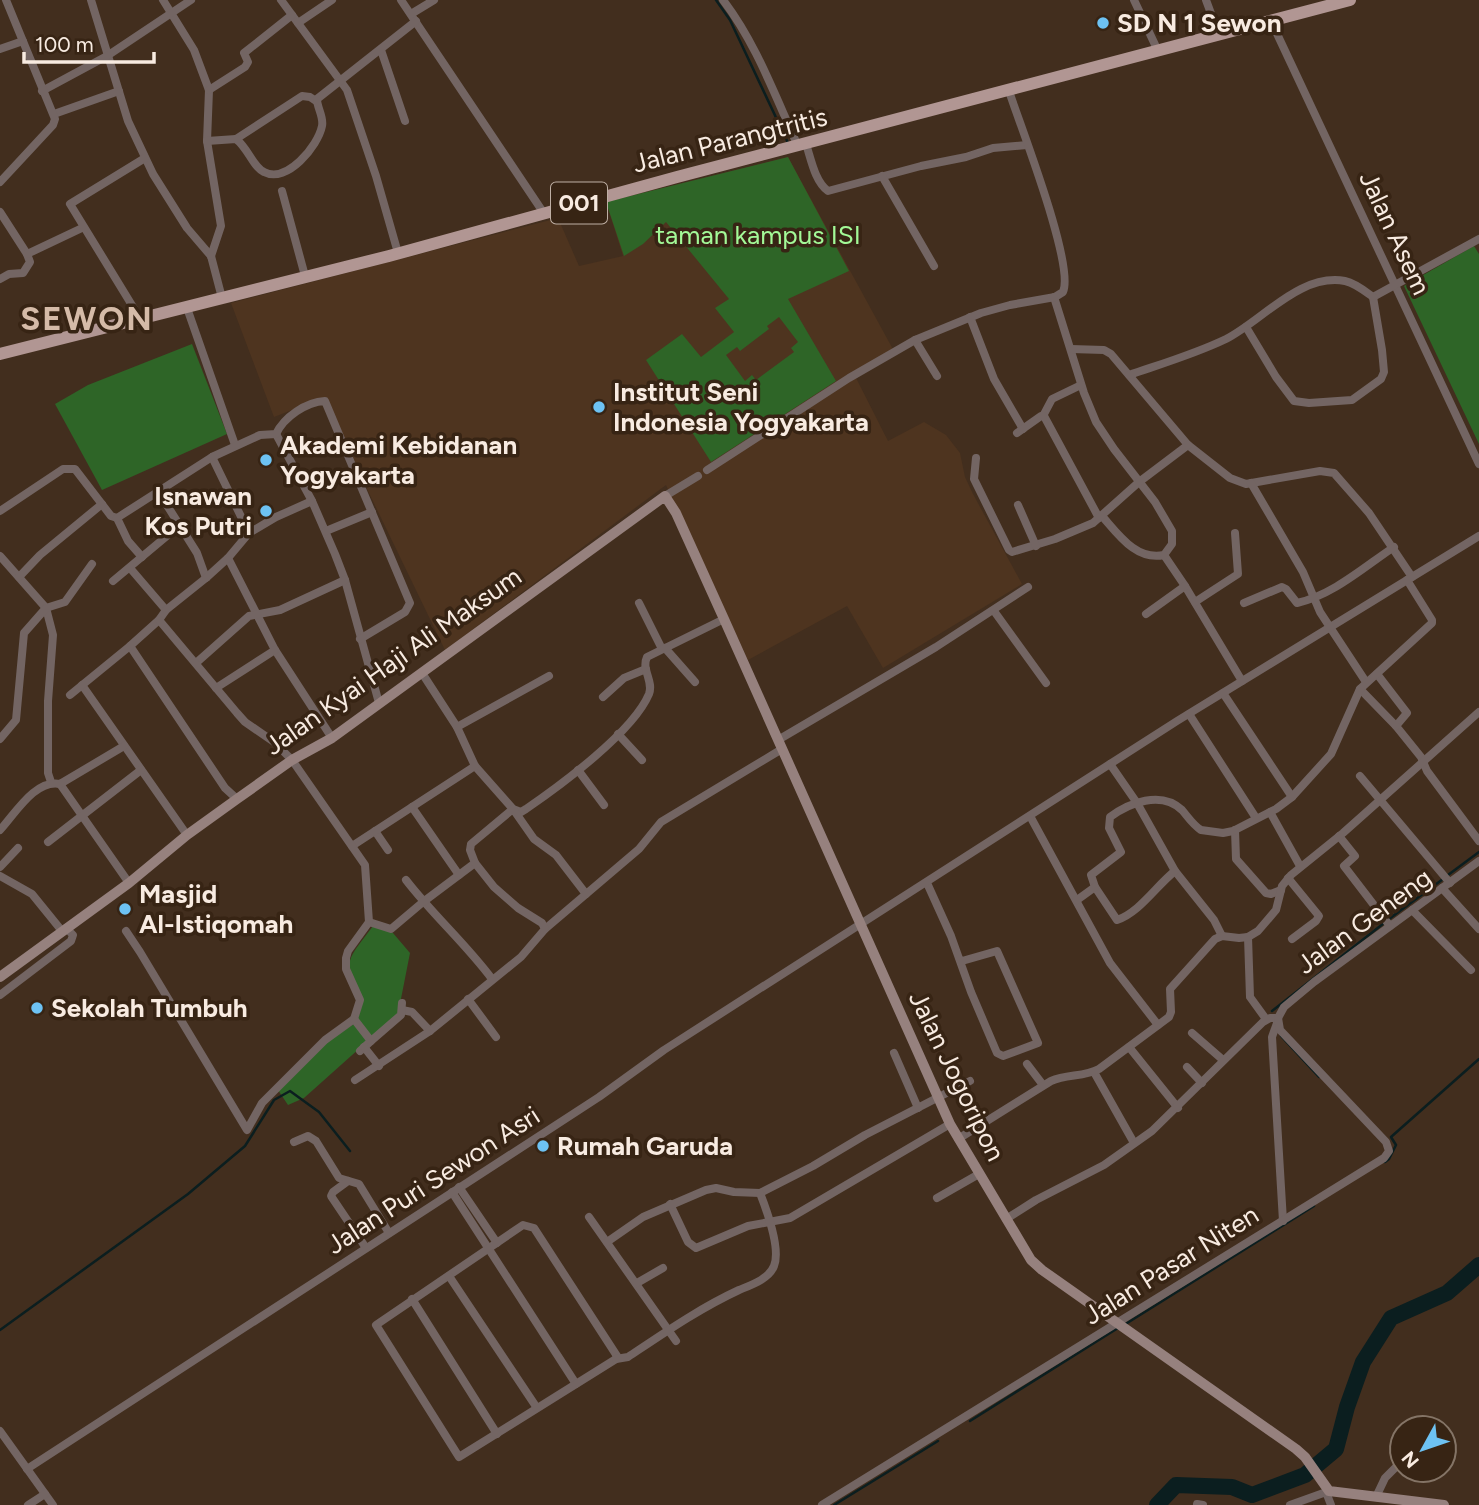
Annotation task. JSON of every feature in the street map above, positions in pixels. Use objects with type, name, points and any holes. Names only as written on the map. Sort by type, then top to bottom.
[{"type":"main road","name":"Jalan Parangtritis","points":[[0,354],[398,253],[543,212],[1345,1]]},
{"type":"street","points":[[91,0],[128,121],[145,158],[187,228],[211,256],[222,298]]},
{"type":"street","points":[[163,0],[194,50],[209,90],[206,141],[221,226],[211,256]]},
{"type":"street","points":[[43,91],[107,56],[191,0]]},
{"type":"street","points":[[281,0],[342,81],[361,128],[398,253]]},
{"type":"street","points":[[298,23],[332,0]]},
{"type":"street","points":[[401,0],[543,212]]},
{"type":"street","points":[[316,101],[381,50],[434,0]]},
{"type":"street","points":[[723,0],[737,18],[826,190],[966,157],[993,148],[1027,145]]},
{"type":"street","points":[[1134,0],[1158,51]]},
{"type":"street","points":[[1206,0],[1219,35]]},
{"type":"street","points":[[0,182],[53,125],[54,114],[6,2]]},
{"type":"street","points":[[209,90],[244,66],[248,62],[244,53],[292,15]]},
{"type":"street","name":"Jalan Asem","points":[[1271,21],[1479,464]]},
{"type":"street","points":[[0,49],[23,41]]},
{"type":"street","points":[[381,50],[405,121]]},
{"type":"street","points":[[54,114],[119,91]]},
{"type":"street","points":[[707,470],[849,378],[915,340],[970,317],[1010,304],[1054,297],[1065,290],[1065,271],[1043,190],[1009,91]]},
{"type":"street","points":[[206,141],[236,139],[302,96],[316,101],[322,120],[320,130],[300,161],[285,172],[262,172],[245,147],[236,139]]},
{"type":"street","points":[[141,320],[82,228],[70,204],[145,158]]},
{"type":"street","points":[[881,176],[933,266]]},
{"type":"street","points":[[282,191],[305,276]]},
{"type":"street","points":[[0,212],[27,254],[30,265],[26,271],[9,274],[0,279]]},
{"type":"street","points":[[27,254],[82,228]]},
{"type":"street","points":[[1374,297],[1395,283],[1479,239]]},
{"type":"street","points":[[1129,375],[1208,347],[1246,327],[1296,290],[1312,283],[1344,281],[1374,297]]},
{"type":"street","points":[[1043,416],[1100,517],[1140,553],[1153,557],[1164,555],[1172,544],[1172,531],[1165,516],[1096,422],[1054,297]]},
{"type":"street","points":[[1246,327],[1294,401],[1346,401],[1356,398],[1370,388],[1379,381],[1384,372],[1374,297]]},
{"type":"street","points":[[187,308],[235,445]]},
{"type":"street","points":[[970,317],[994,379],[1020,431],[1043,416],[1052,399],[1082,385]]},
{"type":"street","points":[[915,340],[937,376]]},
{"type":"street","points":[[1071,349],[1108,351],[1188,445],[1230,478],[1251,483],[1320,471],[1334,473],[1350,488],[1394,547],[1432,621],[1363,685],[1331,754],[1292,797],[1270,812],[1235,830],[1223,833],[1201,830],[1180,809],[1172,804],[1153,800],[1119,811],[1109,820],[1108,828],[1121,852],[1092,873],[1095,887],[1116,920],[1148,898],[1160,883],[1175,871]]},
{"type":"street","points":[[276,434],[289,416],[313,403],[325,401],[410,603],[408,609],[360,639]]},
{"type":"street","points":[[117,518],[212,457],[260,435],[276,434]]},
{"type":"street","points":[[276,434],[312,501],[345,580],[379,703]]},
{"type":"street","points":[[976,458],[974,479],[1012,552],[1086,527],[1188,445]]},
{"type":"street","points":[[212,457],[249,533]]},
{"type":"street","points":[[0,511],[63,469],[71,467],[79,472],[111,516],[117,518],[128,541],[142,557]]},
{"type":"street","points":[[513,809],[521,812],[527,809],[578,770],[618,734],[649,694],[646,659],[724,619],[676,513],[665,496],[698,476]]},
{"type":"street","points":[[1251,483],[1303,572],[1314,598],[1363,685],[1420,755],[1422,762],[1479,841]]},
{"type":"street","points":[[158,491],[197,553],[206,579]]},
{"type":"street","name":"Jalan Kyai Haji Ali Maksum","points":[[1,975],[129,883],[187,835],[292,760],[332,738],[665,496]]},
{"type":"street","points":[[70,695],[130,646],[159,620],[166,610],[206,579],[249,533],[312,501]]},
{"type":"street","points":[[19,577],[40,555],[102,504]]},
{"type":"street","points":[[1018,505],[1036,546]]},
{"type":"street","points":[[326,531],[372,512]]},
{"type":"street","points":[[113,581],[180,526]]},
{"type":"street","points":[[1195,602],[1238,573],[1236,533]]},
{"type":"street","name":"Jalan Puri Sewon Asri","points":[[27,1469],[599,1097],[664,1050],[1189,714],[1479,536]]},
{"type":"street","points":[[1244,603],[1282,587],[1297,603],[1314,598],[1394,547]]},
{"type":"street","points":[[1164,555],[1242,681]]},
{"type":"street","points":[[0,556],[46,608],[53,635],[48,701],[48,773],[84,816],[129,883]]},
{"type":"street","points":[[228,558],[275,650],[332,738]]},
{"type":"street","points":[[0,739],[16,720],[24,634],[46,608],[65,603],[92,564]]},
{"type":"street","points":[[130,568],[166,610]]},
{"type":"street","points":[[196,663],[249,616],[280,610],[345,580]]},
{"type":"street","points":[[1146,614],[1185,586]]},
{"type":"street","points":[[355,1080],[430,1031],[521,957],[545,929],[639,849],[661,822],[1028,587]]},
{"type":"street","points":[[639,603],[663,648],[695,682]]},
{"type":"street","points":[[994,611],[1046,683]]},
{"type":"street","name":"Jalan Jogoripon","points":[[724,619],[950,1124],[1038,1267],[1305,1457],[1326,1488]]},
{"type":"street","points":[[126,931],[247,1130],[262,1103],[325,1040],[354,1019],[360,1000],[346,969],[346,958],[369,922],[365,864],[292,760],[274,742],[245,722],[159,620]]},
{"type":"street","points":[[130,646],[225,788],[237,799]]},
{"type":"street","points":[[216,688],[275,650]]},
{"type":"street","points":[[603,697],[624,678],[646,669]]},
{"type":"street","points":[[422,673],[457,727],[475,766],[513,809],[534,839],[556,855],[586,894]]},
{"type":"street","points":[[1377,674],[1408,713],[1396,726]]},
{"type":"street","points":[[457,727],[549,676]]},
{"type":"street","points":[[82,685],[187,835]]},
{"type":"street","points":[[1223,693],[1292,797]]},
{"type":"street","points":[[958,1139],[1059,1077],[1094,1072],[1158,1025],[1171,1014],[1170,989],[1187,973],[1210,943],[1222,936],[1239,938],[1258,931],[1276,910],[1287,878],[1339,836],[1479,712]]},
{"type":"street","points":[[1189,714],[1256,818]]},
{"type":"street","points":[[618,734],[642,760]]},
{"type":"street","points":[[0,830],[34,793],[124,746]]},
{"type":"street","points":[[1110,764],[1138,803],[1175,871],[1214,920],[1222,936]]},
{"type":"street","points":[[352,846],[475,766]]},
{"type":"street","points":[[48,842],[141,770]]},
{"type":"street","points":[[578,770],[604,805]]},
{"type":"street","points":[[1360,776],[1445,881],[1479,929]]},
{"type":"street","points":[[412,807],[459,875]]},
{"type":"street","points":[[513,809],[471,844],[470,853],[494,887],[518,908],[542,923],[545,929]]},
{"type":"street","points":[[1270,812],[1300,866]]},
{"type":"street","points":[[0,813],[8,821]]},
{"type":"street","points":[[1030,816],[1118,976],[1158,1025]]},
{"type":"street","points":[[1235,830],[1234,856],[1238,862],[1266,893],[1281,890]]},
{"type":"street","points":[[375,831],[388,850]]},
{"type":"street","points":[[1339,836],[1358,854],[1344,866],[1390,926]]},
{"type":"street","points":[[0,867],[18,848]]},
{"type":"street","name":"Jalan Geneng","points":[[1278,1021],[1284,1007],[1412,910],[1445,881],[1479,861]]},
{"type":"street","points":[[369,922],[391,929],[475,863]]},
{"type":"street","points":[[0,876],[32,894],[64,930],[73,935],[73,940],[0,995]]},
{"type":"street","points":[[1287,878],[1319,916],[1317,921],[1292,939]]},
{"type":"street","points":[[406,880],[423,902],[478,959],[492,979]]},
{"type":"street","points":[[927,883],[962,961],[979,1012],[1000,1056],[1038,1043],[997,951],[962,961]]},
{"type":"street","points":[[1077,900],[1095,887]]},
{"type":"street","points":[[1412,910],[1471,970]]},
{"type":"street","points":[[1248,936],[1250,996],[1266,1019],[1278,1021],[1272,1037],[1283,1221]]},
{"type":"street","points":[[30,956],[38,967]]},
{"type":"street","points":[[468,999],[496,1037]]},
{"type":"street","points":[[379,1066],[362,1049],[401,1014],[403,1008],[417,1016],[430,1031]]},
{"type":"street","points":[[354,1019],[371,1041]]},
{"type":"street","points":[[1006,1219],[1036,1200],[1104,1165],[1134,1143],[1178,1108],[1266,1019]]},
{"type":"street","name":"Jalan Pasar Niten","points":[[822,1505],[1121,1326],[1386,1155],[1386,1142],[1280,1030],[1278,1021]]},
{"type":"street","points":[[1192,1033],[1223,1060]]},
{"type":"street","points":[[1129,1047],[1178,1108]]},
{"type":"street","points":[[894,1053],[918,1108]]},
{"type":"street","points":[[1027,1064],[1043,1085]]},
{"type":"street","points":[[1187,1067],[1202,1083]]},
{"type":"street","points":[[1094,1072],[1134,1143]]},
{"type":"street","points":[[607,1242],[643,1217],[670,1204],[716,1188],[760,1193],[970,1081]]},
{"type":"street","points":[[670,1204],[688,1242],[696,1248],[748,1226],[790,1218],[950,1124]]},
{"type":"street","points":[[294,1142],[312,1137],[339,1178],[353,1180],[359,1184],[389,1233]]},
{"type":"street","points":[[937,1198],[979,1174]]},
{"type":"street","points":[[348,1181],[331,1196],[366,1248]]},
{"type":"street","points":[[455,1189],[481,1228],[497,1243]]},
{"type":"street","points":[[616,1359],[617,1353],[534,1228],[523,1225],[375,1326],[459,1457],[616,1359],[628,1357],[725,1296],[771,1273],[776,1256],[770,1222],[760,1193]]},
{"type":"street","points":[[589,1217],[676,1341]]},
{"type":"street","points":[[481,1228],[489,1249],[576,1384]]},
{"type":"street","points":[[636,1283],[663,1268]]},
{"type":"street","points":[[449,1276],[537,1408]]},
{"type":"street","points":[[412,1299],[497,1434]]},
{"type":"street","points":[[0,1431],[53,1505]]},
{"type":"street","points":[[1376,1497],[1388,1475]]},
{"type":"street","points":[[1326,1488],[1331,1505]]},
{"type":"street","points":[[1290,1505],[1326,1488],[1444,1505]]},
{"type":"street","points":[[28,1505],[44,1493]]},
{"type":"shaded area","name":"Institut Seni Indonesia Yogyakarta","points":[[788,157],[895,353],[855,376],[888,441],[924,422],[946,435],[960,453],[965,477],[973,494],[1022,584],[883,668],[847,606],[748,660],[666,485],[445,650],[323,398],[274,417],[231,303],[558,218],[579,266],[623,256],[606,202]]},
{"type":"green space","name":"taman kampus ISI","points":[[788,157],[849,271],[788,299],[836,381],[711,462],[646,360],[682,334],[701,357],[734,332],[715,308],[729,299],[666,222],[643,244],[624,256],[606,202]],"holes":[[[779,317],[798,342],[791,348],[794,352],[756,380],[752,375],[745,381],[726,355],[737,347],[740,351],[769,329],[767,326]]]},
{"type":"green space","points":[[1474,246],[1479,254],[1479,444],[1404,286]]},
{"type":"green space","points":[[192,344],[227,434],[102,490],[55,404],[88,385]]},
{"type":"green space","points":[[373,926],[393,933],[410,953],[398,1014],[304,1098],[288,1105],[278,1090],[326,1042],[357,1022],[363,1001],[352,976],[350,961]]},
{"type":"waterway","points":[[716,0],[730,20],[789,145]]},
{"type":"waterway","points":[[1448,875],[1479,852]]},
{"type":"waterway","points":[[1389,919],[1443,879]]},
{"type":"waterway","points":[[1272,1011],[1384,923]]},
{"type":"waterway","points":[[1281,1036],[1319,1077]]},
{"type":"waterway","points":[[1385,1162],[1396,1145],[1391,1137],[1479,1059]]},
{"type":"waterway","points":[[0,1330],[188,1194],[245,1146],[274,1100],[290,1091],[319,1112],[350,1151]]},
{"type":"waterway","points":[[1124,1325],[1314,1206]]},
{"type":"waterway","points":[[1157,1505],[1176,1485],[1232,1487],[1252,1495],[1305,1475],[1336,1449],[1363,1362],[1391,1318],[1447,1293],[1479,1265]]},
{"type":"waterway","points":[[970,1421],[1118,1328]]},
{"type":"waterway","points":[[834,1505],[938,1441]]},
{"type":"place","name":"SD N 1 Sewon","points":[[1103,23]]},
{"type":"place","name":"Institut Seni Indonesia Yogyakarta","points":[[599,407]]},
{"type":"place","name":"Akademi Kebidanan Yogyakarta","points":[[266,460]]},
{"type":"place","name":"Isnawan Kos Putri","points":[[266,511]]},
{"type":"place","name":"Masjid Al-Istiqomah","points":[[125,909]]},
{"type":"place","name":"Sekolah Tumbuh","points":[[37,1008]]},
{"type":"place","name":"Rumah Garuda","points":[[543,1146]]},
{"type":"district","name":"SEWON","points":[[87,318]]}]
